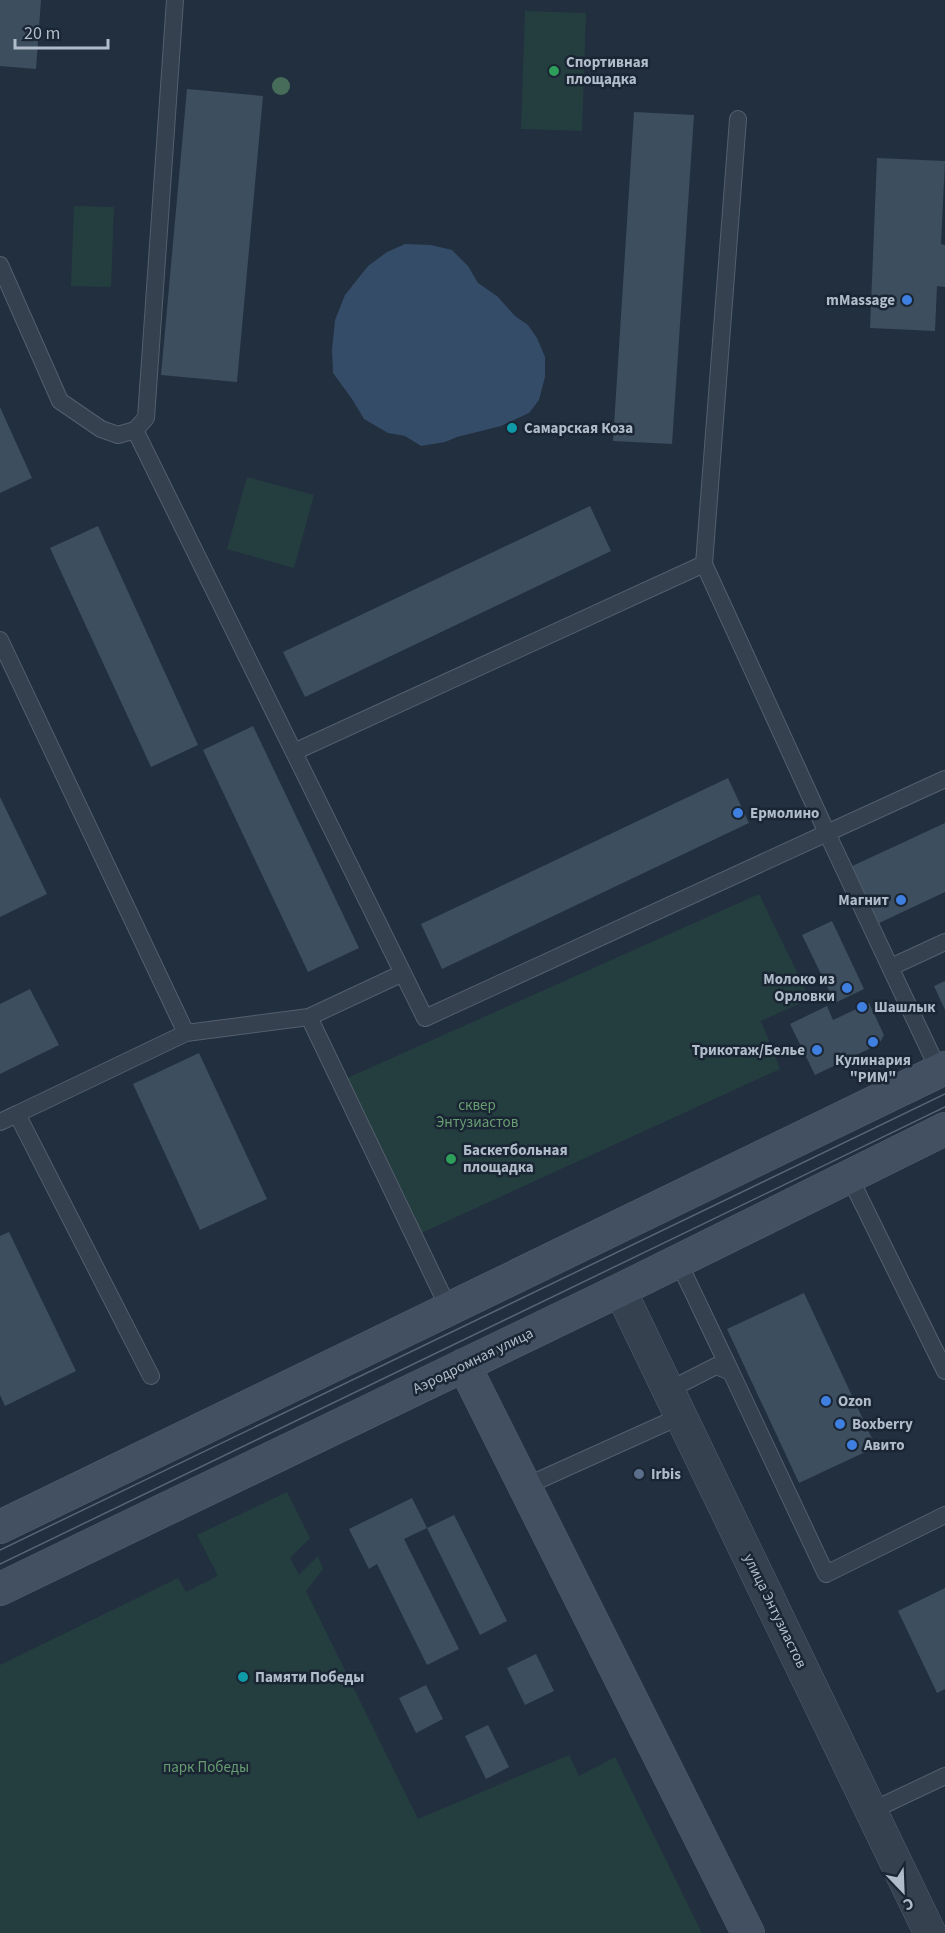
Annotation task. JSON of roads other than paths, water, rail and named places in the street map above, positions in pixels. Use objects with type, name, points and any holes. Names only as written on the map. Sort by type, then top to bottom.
[{"type":"main road","points":[[0,1527],[942,1069]]},
{"type":"main road","name":"Аэродромная улица","points":[[0,1589],[620,1290],[945,1129]]},
{"type":"main road","points":[[464,1365],[748,1933]]},
{"type":"street","name":"улица Энтузиастов","points":[[620,1290],[930,1933]]},
{"type":"lane","points":[[0,265],[60,401],[101,429],[118,435],[135,430],[146,418],[175,0]]},
{"type":"lane","points":[[738,118],[704,564],[827,833],[942,1069]]},
{"type":"lane","points":[[135,430],[425,1018],[945,779]]},
{"type":"lane","points":[[294,752],[704,564]]},
{"type":"lane","points":[[0,640],[186,1033]]},
{"type":"lane","points":[[891,967],[945,942]]},
{"type":"lane","points":[[0,1122],[186,1033],[309,1017],[403,973]]},
{"type":"lane","points":[[309,1017],[449,1309]]},
{"type":"lane","points":[[17,1114],[151,1376]]},
{"type":"lane","points":[[849,1176],[945,1371]]},
{"type":"lane","points":[[678,1261],[826,1574],[945,1515]]},
{"type":"lane","points":[[526,1486],[675,1403],[716,1366],[731,1372]]},
{"type":"lane","points":[[871,1811],[945,1776]]},
{"type":"water","points":[[405,244],[431,245],[452,250],[468,266],[478,283],[497,296],[515,316],[528,325],[537,338],[545,357],[545,377],[539,400],[529,413],[501,426],[445,442],[421,446],[405,436],[388,433],[364,419],[333,373],[332,350],[335,320],[345,295],[368,266],[387,252]]},
{"type":"tram line","points":[[0,1550],[945,1094]]},
{"type":"tram line","points":[[0,1564],[945,1107]]},
{"type":"place","name":"Спортивная площадка","points":[[554,71]]},
{"type":"place","name":"mMassage","points":[[907,300]]},
{"type":"place","name":"Самарская Коза","points":[[512,428]]},
{"type":"place","name":"Ермолино","points":[[738,813]]},
{"type":"place","name":"Магнит","points":[[901,900]]},
{"type":"place","name":"Молоко из Орловки","points":[[847,988]]},
{"type":"place","name":"Шашлык","points":[[862,1007]]},
{"type":"place","name":"Кулинария \"РИМ\"","points":[[873,1042]]},
{"type":"place","name":"Трикотаж/Белье","points":[[817,1050]]},
{"type":"place","name":"Баскетбольная площадка","points":[[451,1159]]},
{"type":"place","name":"Ozon","points":[[826,1401]]},
{"type":"place","name":"Boxberry","points":[[840,1424]]},
{"type":"place","name":"Авито","points":[[852,1445]]},
{"type":"place","name":"Irbis","points":[[639,1474]]},
{"type":"place","name":"Памяти Победы","points":[[243,1677]]},
{"type":"park label","name":"сквер Энтузиастов","points":[[477,1114]]},
{"type":"park label","name":"парк Победы","points":[[206,1767]]}]
